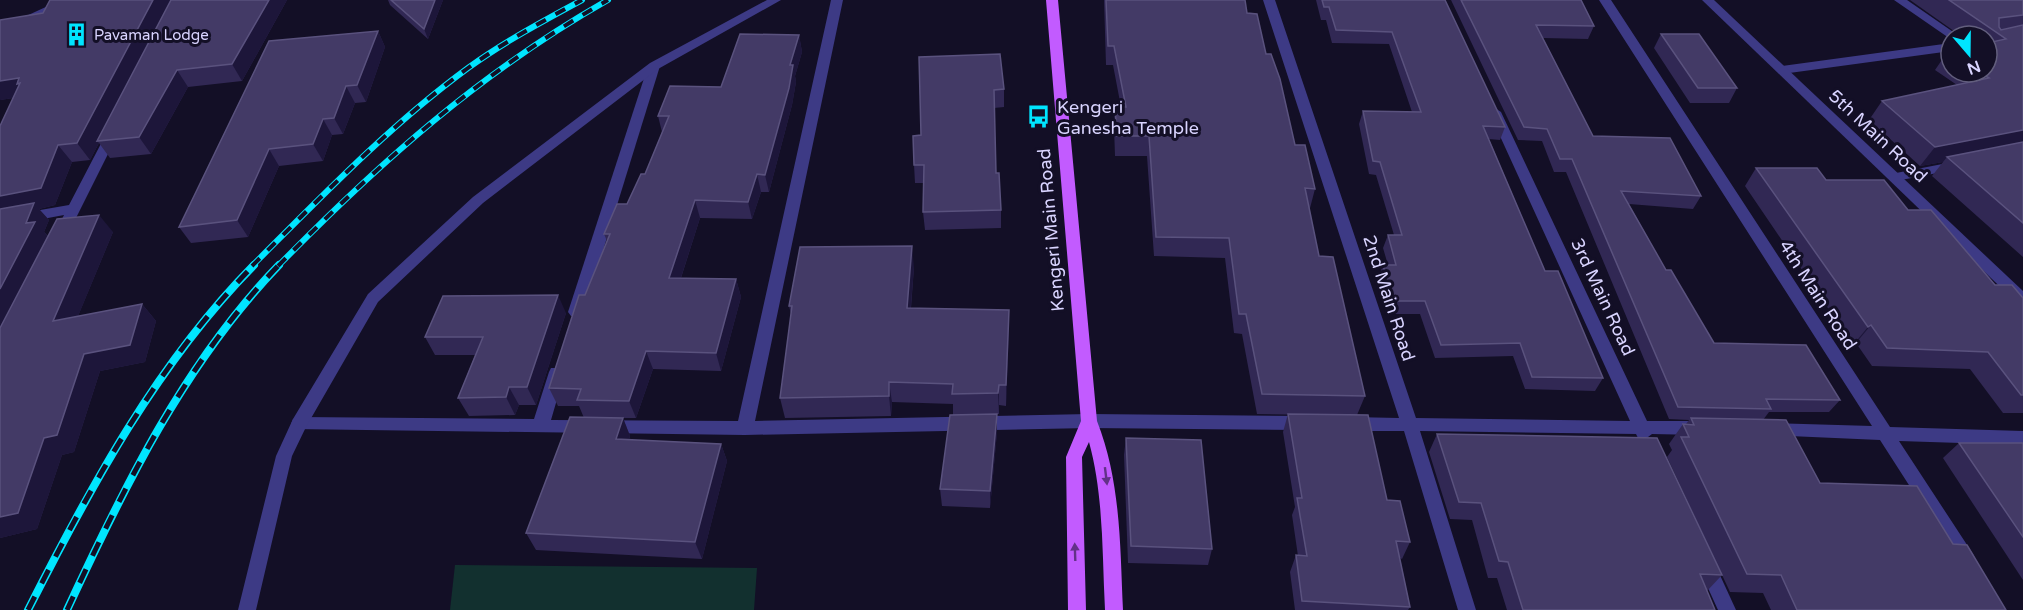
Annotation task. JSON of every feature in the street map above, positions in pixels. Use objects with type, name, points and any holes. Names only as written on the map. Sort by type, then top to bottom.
[{"type":"main road","name":"Kengeri Main Road","points":[[1052,0],[1089,421],[1101,447],[1106,478],[1114,610]]},
{"type":"main road","name":"Kengeri Main Road","points":[[1077,610],[1074,457],[1089,421]]},
{"type":"street","points":[[0,32],[70,0]]},
{"type":"street","points":[[247,610],[284,456],[299,424],[373,298],[478,200],[654,66],[775,0]]},
{"type":"street","points":[[745,428],[837,0]]},
{"type":"street","name":"2nd Main Road","points":[[1269,0],[1410,424],[1467,610]]},
{"type":"street","name":"4th Main Road","points":[[1605,0],[1974,571]]},
{"type":"street","name":"5th Main Road","points":[[1708,0],[2023,300]]},
{"type":"street","points":[[1900,0],[1939,26]]},
{"type":"street","points":[[1782,70],[1939,49]]},
{"type":"street","points":[[572,325],[654,66]]},
{"type":"street","name":"3rd Main Road","points":[[1488,96],[1651,448]]},
{"type":"street","points":[[54,249],[117,125]]},
{"type":"street","points":[[1896,177],[1977,161]]},
{"type":"street","points":[[0,222],[74,209]]},
{"type":"street","points":[[540,427],[561,359]]},
{"type":"street","points":[[299,424],[745,428],[1089,421],[1710,429]]},
{"type":"street","points":[[1756,430],[2023,438]]},
{"type":"street","points":[[1702,556],[1728,610]]},
{"type":"green space","points":[[455,565],[757,568],[754,610],[450,610]]},
{"type":"building","points":[[50,0],[153,0],[77,143],[58,145],[41,188],[0,196],[0,126],[20,83],[17,84],[19,78],[0,81],[0,20],[43,13]]},
{"type":"building","points":[[171,0],[269,0],[232,64],[177,70],[139,137],[97,141]]},
{"type":"building","points":[[391,0],[435,0],[424,29]]},
{"type":"building","points":[[1106,0],[1245,0],[1247,13],[1257,14],[1266,54],[1271,54],[1280,79],[1295,145],[1305,145],[1315,189],[1305,188],[1319,256],[1333,257],[1365,396],[1262,394],[1246,314],[1239,314],[1229,238],[1156,237],[1149,136],[1117,136],[1115,107],[1126,107],[1114,46],[1108,46]]},
{"type":"building","points":[[1322,0],[1445,0],[1505,127],[1483,126],[1545,271],[1558,271],[1603,378],[1532,377],[1520,343],[1441,345],[1425,301],[1393,301],[1383,265],[1396,265],[1388,235],[1402,235],[1380,162],[1373,161],[1363,111],[1421,112],[1392,32],[1336,30],[1329,7],[1324,7]]},
{"type":"building","points":[[1461,0],[1581,0],[1594,26],[1536,25],[1593,136],[1670,138],[1701,196],[1621,191],[1666,270],[1671,270],[1714,343],[1806,345],[1840,400],[1766,399],[1771,409],[1678,407],[1572,159],[1560,159],[1547,129],[1524,127]]},
{"type":"building","points":[[1949,0],[2023,0],[2023,15],[1999,18],[1999,24],[1984,24]]},
{"type":"building","points":[[2023,25],[2023,130],[1935,147],[1882,101],[1961,84],[1999,84],[1999,40],[2006,39],[1999,34],[1999,27],[2001,30]]},
{"type":"building","points":[[378,31],[357,85],[346,86],[334,118],[323,119],[313,144],[269,149],[237,220],[179,227],[269,41]]},
{"type":"building","points":[[740,34],[799,35],[790,65],[793,65],[789,88],[765,175],[757,174],[748,202],[695,200],[669,278],[736,279],[716,353],[646,351],[629,401],[577,400],[581,389],[549,388],[579,295],[585,295],[610,234],[604,234],[617,204],[627,204],[641,174],[645,174],[669,116],[658,116],[670,86],[721,87]]},
{"type":"building","points":[[1661,34],[1699,34],[1737,88],[1698,88]]},
{"type":"building","points":[[1000,54],[1004,89],[994,90],[996,173],[999,173],[1001,210],[923,212],[924,165],[914,165],[913,136],[921,135],[919,57]]},
{"type":"building","points":[[2023,142],[2023,223],[1947,157]]},
{"type":"building","points":[[1756,168],[1817,168],[1826,180],[1884,180],[1908,210],[1931,210],[1995,285],[2012,285],[2023,298],[2023,395],[1988,352],[1887,348],[1871,325],[1868,327]]},
{"type":"building","points":[[34,203],[26,223],[35,222],[0,289],[0,209]]},
{"type":"building","points":[[99,215],[53,321],[142,304],[130,345],[84,354],[57,435],[44,438],[18,513],[0,517],[0,328],[57,219]]},
{"type":"building","points":[[912,246],[907,308],[1009,310],[1006,385],[999,385],[998,393],[952,394],[953,384],[889,382],[889,396],[780,398],[792,306],[789,306],[800,247]]},
{"type":"building","points":[[558,295],[527,387],[509,387],[506,397],[458,398],[483,337],[425,337],[443,296]]},
{"type":"building","points":[[997,414],[990,491],[940,489],[950,415]]},
{"type":"building","points":[[1288,414],[1368,415],[1387,500],[1400,501],[1410,542],[1396,541],[1410,607],[1302,601],[1296,555],[1307,556],[1297,498],[1302,498]]},
{"type":"building","points":[[570,417],[623,418],[616,439],[721,444],[695,542],[526,533]]},
{"type":"building","points":[[1691,418],[1786,420],[1820,483],[1917,486],[1953,544],[1967,545],[2006,610],[1797,610],[1781,575],[1747,574],[1681,437],[1689,437],[1683,424],[1694,425]]},
{"type":"building","points":[[1437,434],[1657,438],[1722,575],[1700,574],[1715,610],[1523,610],[1508,562],[1499,561],[1481,503],[1459,502]]},
{"type":"building","points":[[1126,438],[1201,440],[1212,549],[1131,546]]},
{"type":"building","points":[[1959,443],[2023,443],[2023,537]]},
{"type":"railway","points":[[252,266],[356,163],[439,90],[496,49],[582,0]]},
{"type":"railway","points":[[279,265],[355,191],[434,121],[517,57],[608,0]]},
{"type":"railway","points":[[28,610],[101,473],[156,385],[186,343],[254,265]]},
{"type":"railway","points":[[67,610],[134,473],[185,385],[245,303],[279,265]]},
{"type":"place","name":"Pavaman Lodge","points":[[76,35]]},
{"type":"place","name":"Kengeri Ganesha Temple","points":[[1039,117]]}]
